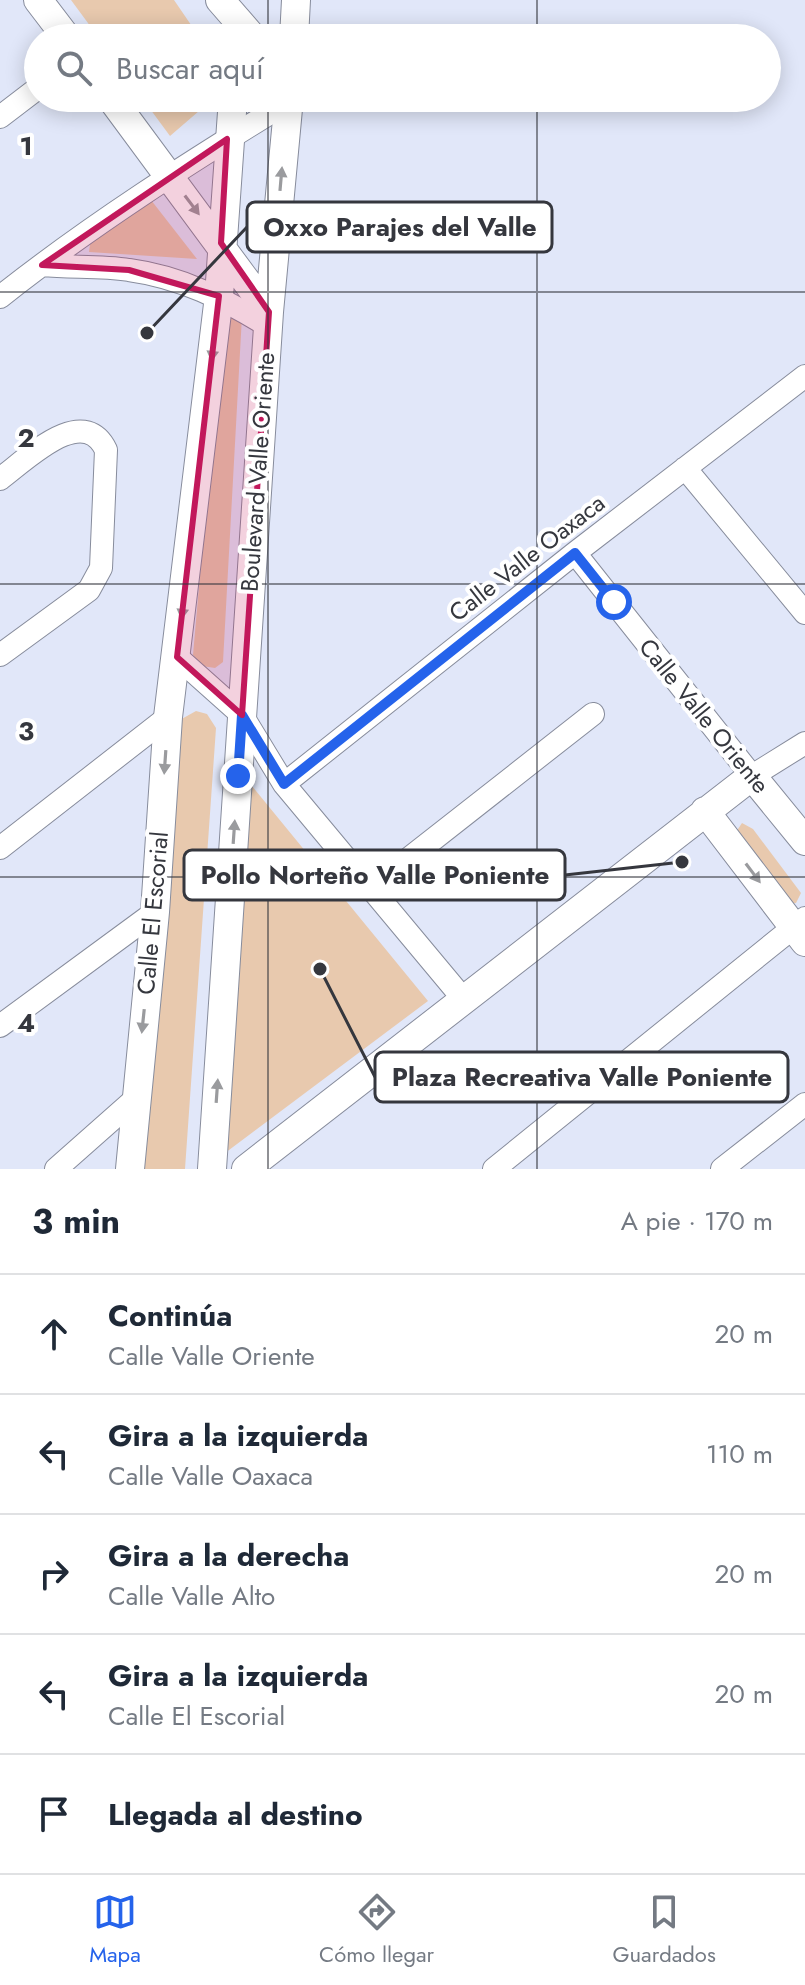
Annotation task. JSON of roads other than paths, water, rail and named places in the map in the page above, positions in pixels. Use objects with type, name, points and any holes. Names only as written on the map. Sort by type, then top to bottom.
[{"type":"street","points":[[38,0],[56,24]]},
{"type":"street","points":[[220,0],[243,24]]},
{"type":"street","points":[[295,24],[296,0]]},
{"type":"street","points":[[0,117],[24,99]]},
{"type":"street","points":[[121,112],[221,243],[269,319]]},
{"type":"street","points":[[231,112],[219,296],[177,657],[242,715],[284,784],[465,1001]]},
{"type":"street","points":[[0,297],[170,177],[270,112]]},
{"type":"street","name":"Boulevard Valle Oriente","points":[[242,715],[269,319],[288,112]]},
{"type":"street","points":[[42,265],[129,270],[171,278],[269,319]]},
{"type":"street","name":"Calle Valle Oaxaca","points":[[284,784],[575,553],[804,378]]},
{"type":"street","points":[[0,479],[63,434],[82,430],[93,433],[106,450],[101,568],[96,580],[89,590],[0,655]]},
{"type":"street","points":[[685,468],[805,613]]},
{"type":"street","name":"Calle Valle Oriente","points":[[575,553],[805,841]]},
{"type":"street","name":"Calle El Escorial","points":[[130,1169],[134,1100],[155,912],[168,717],[177,657]]},
{"type":"street","points":[[370,889],[593,714]]},
{"type":"street","points":[[212,1169],[242,715]]},
{"type":"street","points":[[0,848],[168,717]]},
{"type":"street","points":[[246,1169],[705,811],[752,776],[805,743]]},
{"type":"street","points":[[494,1169],[801,929],[705,811]]},
{"type":"street","points":[[0,1026],[155,912]]},
{"type":"street","points":[[56,1169],[134,1100]]},
{"type":"street","points":[[722,1169],[805,1104]]},
{"type":"place","name":"Oxxo Parajes del Valle","points":[[147,333]]},
{"type":"place","name":"Pollo Norteño Valle Poniente","points":[[682,862]]},
{"type":"place","name":"Plaza Recreativa Valle Poniente","points":[[320,969]]}]
